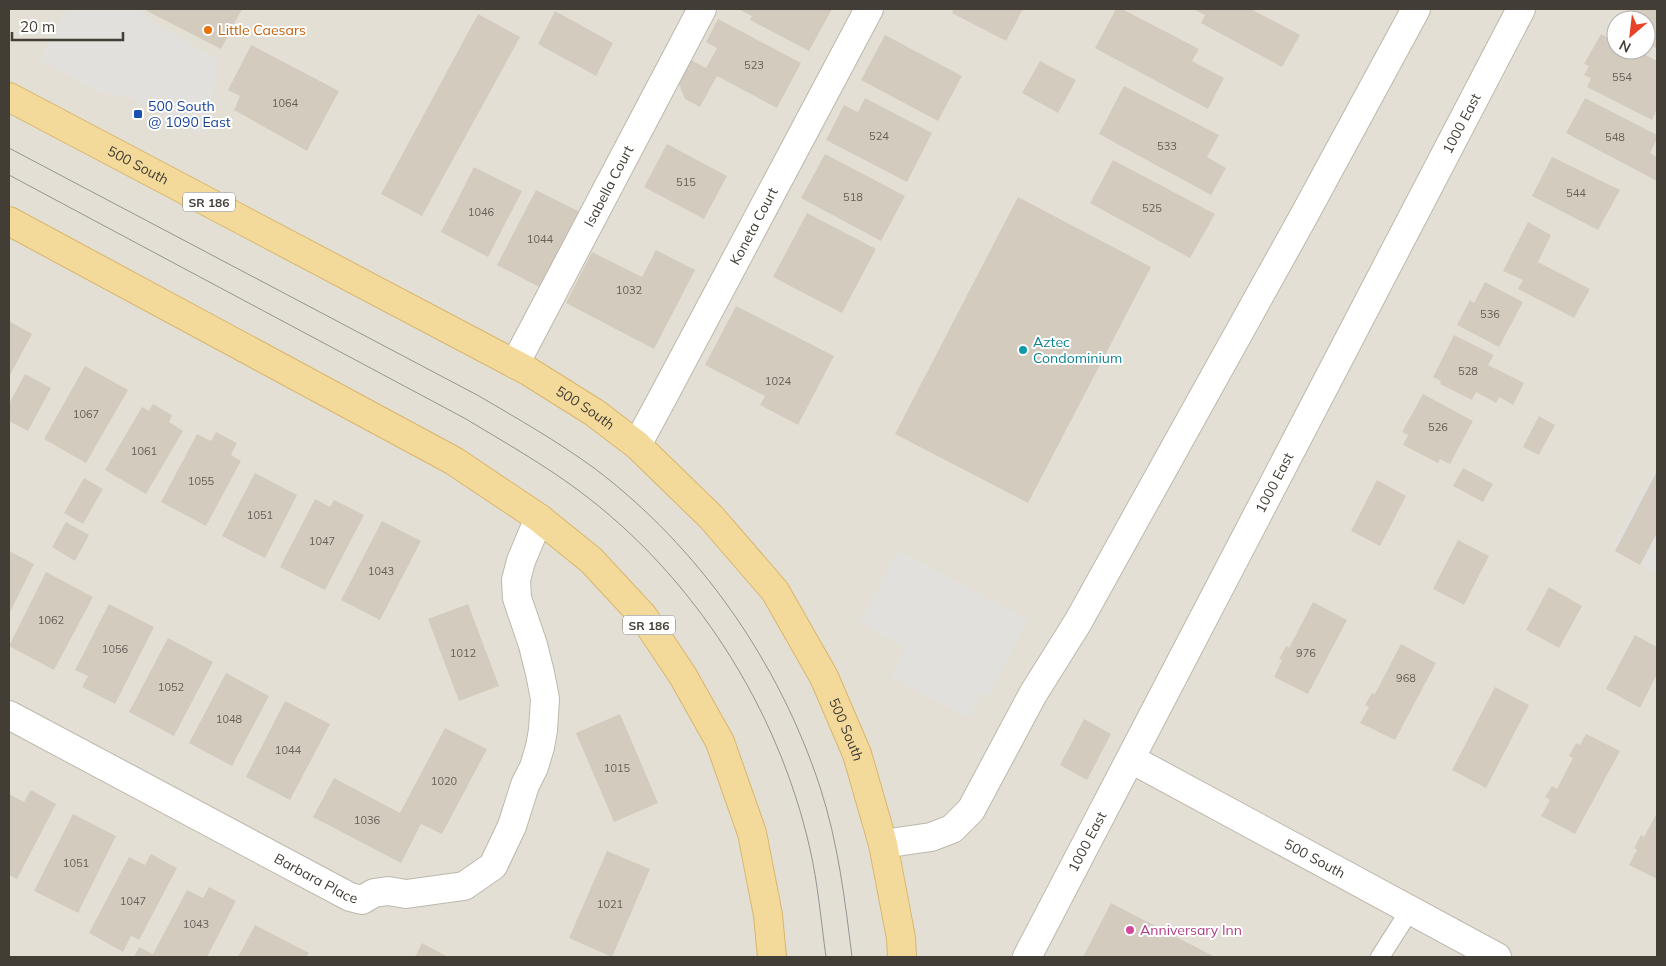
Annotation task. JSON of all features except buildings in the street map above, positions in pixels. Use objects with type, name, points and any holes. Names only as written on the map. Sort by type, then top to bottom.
[{"type":"main road","name":"500 South","points":[[9,98],[515,364],[595,413],[637,445],[711,517],[775,592],[824,677],[857,754],[883,844],[901,938],[902,957]]},
{"type":"main road","name":"SR 186","points":[[9,221],[446,456],[539,518],[591,560],[644,616],[683,676],[720,742],[752,833],[768,915],[772,957]]},
{"type":"street","name":"Isabella Court","points":[[515,364],[702,9]]},
{"type":"street","name":"Koneta Court","points":[[637,445],[869,9]]},
{"type":"street","points":[[883,844],[931,837],[952,830],[971,810],[1033,694],[1078,622],[1296,230],[1416,9]]},
{"type":"street","name":"1000 East","points":[[1027,957],[1521,9]]},
{"type":"street","name":"Barbara Place","points":[[9,715],[350,897],[362,900],[374,894],[388,891],[406,894],[464,886],[493,866],[512,826],[540,746],[545,699],[533,645],[517,598],[516,580],[521,562],[539,518]]},
{"type":"street","name":"500 South","points":[[1132,758],[1497,957]]},
{"type":"lane","points":[[1380,957],[1410,910]]},
{"type":"shaded area","points":[[9,9],[1657,9],[1657,957],[9,957]]},
{"type":"shaded area","points":[[66,9],[143,9],[146,19],[219,60],[205,137],[126,96],[100,93],[40,60]]},
{"type":"shaded area","points":[[1657,464],[1657,575],[1612,547]]},
{"type":"shaded area","points":[[898,550],[1028,620],[988,696],[982,693],[968,718],[891,677],[905,648],[860,622]]},
{"type":"tram line","points":[[9,148],[479,396],[580,458],[632,499],[668,534],[701,571],[731,610],[758,652],[782,696],[803,741],[820,787],[832,829],[847,914],[852,957]]},
{"type":"tram line","points":[[9,175],[466,419],[565,480],[620,524],[659,563],[694,604],[726,649],[753,696],[777,746],[796,797],[810,849],[826,957]]},
{"type":"place","name":"Little Caesars","points":[[208,30]]},
{"type":"place","name":"500 South @ 1090 East","points":[[138,114]]},
{"type":"place","name":"Aztec Condominium","points":[[1023,350]]},
{"type":"place","name":"Anniversary Inn","points":[[1130,930]]}]
